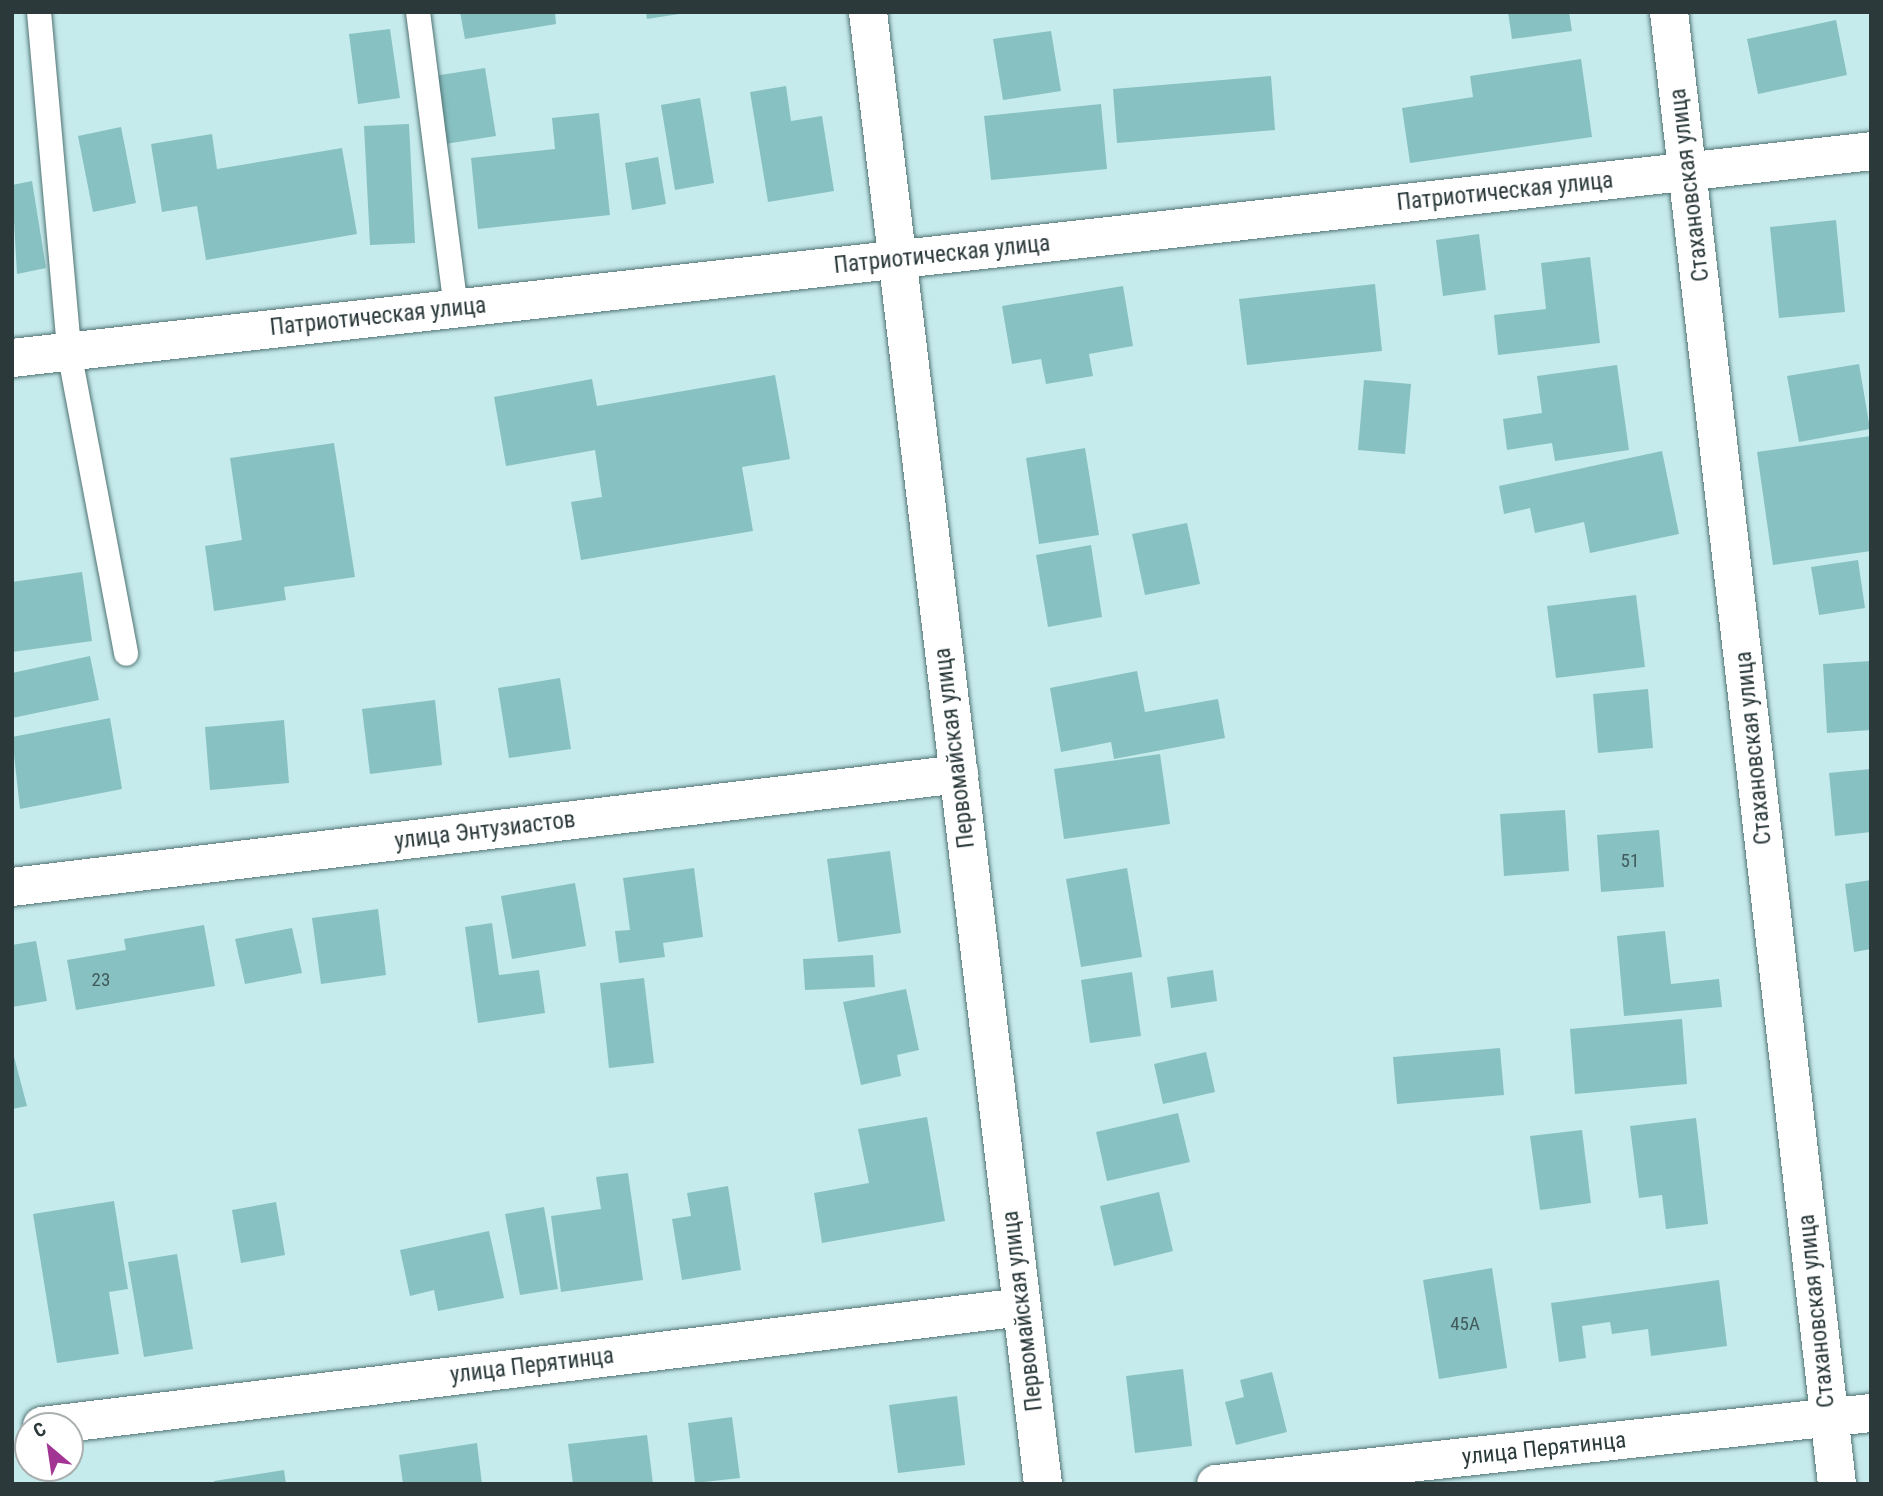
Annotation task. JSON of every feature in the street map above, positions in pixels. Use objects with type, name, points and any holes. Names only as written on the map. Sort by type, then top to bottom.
[{"type":"street","name":"Первомайская улица","points":[[868,12],[1043,1484]]},
{"type":"street","name":"Стахановская улица","points":[[1670,12],[1837,1484]]},
{"type":"street","name":"Патриотическая улица","points":[[12,358],[1871,151]]},
{"type":"street","name":"улица Энтузиастов","points":[[12,887],[958,774]]},
{"type":"street","name":"улица Перятинца","points":[[84,1421],[1022,1307]]},
{"type":"street","name":"улица Перятинца","points":[[1216,1484],[1871,1413]]},
{"type":"lane","points":[[39,12],[69,351],[126,654]]},
{"type":"lane","points":[[418,12],[456,308]]},
{"type":"building","points":[[460,12],[555,12],[556,24],[465,39]]},
{"type":"building","points":[[646,12],[678,12],[679,14],[647,19]]},
{"type":"building","points":[[1508,12],[1569,12],[1572,31],[1512,39]]},
{"type":"building","points":[[1836,20],[1847,75],[1758,94],[1747,39]]},
{"type":"building","points":[[390,29],[400,98],[358,104],[349,34]]},
{"type":"building","points":[[1051,31],[1061,91],[1003,100],[993,39]]},
{"type":"building","points":[[1581,59],[1592,137],[1410,163],[1402,108],[1473,97],[1470,76]]},
{"type":"building","points":[[485,68],[496,136],[445,144],[434,76]]},
{"type":"building","points":[[1271,76],[1275,130],[1117,143],[1113,89]]},
{"type":"building","points":[[786,86],[791,121],[822,116],[834,191],[768,202],[750,92]]},
{"type":"building","points":[[700,98],[714,183],[675,190],[661,105]]},
{"type":"building","points":[[1101,104],[1107,169],[991,180],[984,116]]},
{"type":"building","points":[[599,113],[610,215],[478,229],[471,158],[555,149],[552,118]]},
{"type":"building","points":[[409,124],[415,243],[370,245],[364,126]]},
{"type":"building","points":[[121,127],[136,203],[93,212],[78,136]]},
{"type":"building","points":[[212,134],[217,169],[342,148],[357,234],[206,260],[197,206],[162,212],[151,144]]},
{"type":"building","points":[[658,157],[666,204],[632,210],[625,163]]},
{"type":"building","points":[[32,181],[46,268],[17,274],[12,185]]},
{"type":"building","points":[[1836,220],[1845,312],[1779,318],[1770,227]]},
{"type":"building","points":[[1479,234],[1486,290],[1443,296],[1436,240]]},
{"type":"building","points":[[1590,257],[1600,343],[1498,355],[1494,315],[1546,309],[1541,263]]},
{"type":"building","points":[[1375,284],[1382,351],[1247,365],[1239,299]]},
{"type":"building","points":[[1123,286],[1133,346],[1089,354],[1093,376],[1046,384],[1041,359],[1012,364],[1002,306]]},
{"type":"building","points":[[1859,364],[1870,429],[1799,442],[1787,376]]},
{"type":"building","points":[[1617,365],[1629,450],[1555,461],[1552,443],[1507,450],[1503,419],[1542,413],[1537,376]]},
{"type":"building","points":[[775,375],[790,459],[742,467],[753,531],[581,560],[571,502],[602,497],[595,450],[506,466],[494,397],[592,379],[597,406]]},
{"type":"building","points":[[1364,380],[1411,384],[1405,454],[1358,450]]},
{"type":"building","points":[[1871,436],[1871,551],[1773,565],[1757,452]]},
{"type":"building","points":[[334,443],[355,577],[284,587],[286,600],[214,611],[205,546],[242,540],[230,458]]},
{"type":"building","points":[[1085,448],[1099,535],[1039,544],[1026,458]]},
{"type":"building","points":[[1662,451],[1679,534],[1590,553],[1584,522],[1535,533],[1530,508],[1504,514],[1499,486]]},
{"type":"building","points":[[1187,523],[1200,584],[1145,595],[1132,534]]},
{"type":"building","points":[[1091,545],[1102,617],[1048,627],[1036,555]]},
{"type":"building","points":[[1858,560],[1865,608],[1819,615],[1811,567]]},
{"type":"building","points":[[82,572],[92,641],[12,652],[12,582]]},
{"type":"building","points":[[1636,595],[1645,667],[1556,678],[1547,606]]},
{"type":"building","points":[[90,656],[99,700],[12,718],[12,673]]},
{"type":"building","points":[[1871,661],[1871,730],[1827,733],[1823,664]]},
{"type":"building","points":[[1137,671],[1145,712],[1218,699],[1225,738],[1114,759],[1111,742],[1061,752],[1050,688]]},
{"type":"building","points":[[560,678],[571,749],[509,758],[498,688]]},
{"type":"building","points":[[1648,689],[1653,748],[1598,753],[1593,694]]},
{"type":"building","points":[[435,700],[442,765],[370,774],[362,709]]},
{"type":"building","points":[[110,718],[122,789],[20,809],[12,737]]},
{"type":"building","points":[[284,720],[289,783],[210,790],[205,727]]},
{"type":"building","points":[[1160,754],[1170,824],[1064,839],[1054,769]]},
{"type":"building","points":[[1871,769],[1871,832],[1835,836],[1829,773]]},
{"type":"building","points":[[1565,810],[1569,871],[1504,876],[1500,814]]},
{"type":"building","points":[[1659,830],[1664,887],[1601,892],[1597,835]]},
{"type":"building","points":[[890,851],[901,933],[838,942],[827,859]]},
{"type":"building","points":[[694,868],[703,937],[663,943],[665,957],[619,963],[615,931],[630,930],[623,878]]},
{"type":"building","points":[[1127,868],[1142,957],[1081,967],[1066,879]]},
{"type":"building","points":[[1871,880],[1871,949],[1854,952],[1845,884]]},
{"type":"building","points":[[575,883],[586,946],[512,959],[501,896]]},
{"type":"building","points":[[378,909],[386,975],[321,984],[312,918]]},
{"type":"building","points":[[492,923],[499,975],[539,970],[545,1013],[478,1023],[465,927]]},
{"type":"building","points":[[204,925],[215,986],[76,1010],[67,960],[126,950],[124,939]]},
{"type":"building","points":[[292,928],[302,973],[245,984],[235,939]]},
{"type":"building","points":[[1665,931],[1671,984],[1719,979],[1722,1007],[1624,1016],[1617,936]]},
{"type":"building","points":[[36,941],[47,1001],[12,1007],[12,945]]},
{"type":"building","points":[[873,955],[875,987],[805,990],[803,959]]},
{"type":"building","points":[[1213,970],[1217,1001],[1171,1008],[1167,977]]},
{"type":"building","points":[[1132,972],[1141,1036],[1090,1043],[1081,980]]},
{"type":"building","points":[[644,978],[654,1063],[609,1068],[600,983]]},
{"type":"building","points":[[906,989],[919,1050],[897,1055],[901,1076],[861,1085],[843,1002]]},
{"type":"building","points":[[1682,1019],[1687,1084],[1575,1094],[1570,1029]]},
{"type":"building","points":[[1500,1048],[1504,1095],[1397,1104],[1393,1057]]},
{"type":"building","points":[[12,1049],[27,1106],[12,1109]]},
{"type":"building","points":[[1206,1052],[1215,1092],[1163,1104],[1154,1064]]},
{"type":"building","points":[[1178,1113],[1190,1162],[1107,1181],[1096,1132]]},
{"type":"building","points":[[927,1117],[945,1221],[822,1243],[814,1193],[869,1183],[858,1129]]},
{"type":"building","points":[[1696,1118],[1708,1224],[1666,1229],[1662,1195],[1639,1198],[1630,1126]]},
{"type":"building","points":[[1582,1130],[1591,1203],[1540,1210],[1530,1136]]},
{"type":"building","points":[[628,1173],[643,1280],[561,1292],[551,1216],[601,1209],[596,1177]]},
{"type":"building","points":[[728,1186],[741,1270],[682,1280],[672,1219],[691,1216],[687,1193]]},
{"type":"building","points":[[1159,1192],[1173,1251],[1114,1266],[1100,1206]]},
{"type":"building","points":[[114,1201],[128,1289],[109,1292],[119,1354],[57,1363],[33,1214]]},
{"type":"building","points":[[276,1202],[285,1255],[241,1263],[232,1210]]},
{"type":"building","points":[[544,1207],[558,1289],[520,1295],[505,1214]]},
{"type":"building","points":[[489,1231],[504,1298],[438,1311],[434,1290],[410,1296],[400,1250]]},
{"type":"building","points":[[177,1254],[193,1349],[144,1357],[128,1262]]},
{"type":"building","points":[[1492,1268],[1507,1368],[1439,1379],[1423,1280]]},
{"type":"building","points":[[1719,1280],[1727,1346],[1651,1356],[1648,1329],[1612,1334],[1610,1322],[1582,1326],[1586,1358],[1559,1362],[1551,1303]]},
{"type":"building","points":[[1183,1369],[1192,1446],[1135,1453],[1126,1376]]},
{"type":"building","points":[[1272,1372],[1287,1432],[1236,1445],[1225,1402],[1244,1397],[1240,1380]]},
{"type":"building","points":[[957,1396],[965,1465],[898,1473],[889,1405]]},
{"type":"building","points":[[732,1417],[740,1478],[695,1483],[688,1423]]},
{"type":"building","points":[[647,1435],[653,1484],[573,1484],[568,1444]]},
{"type":"building","points":[[477,1443],[482,1484],[403,1484],[399,1455]]},
{"type":"building","points":[[284,1470],[286,1484],[215,1484],[214,1481]]}]
